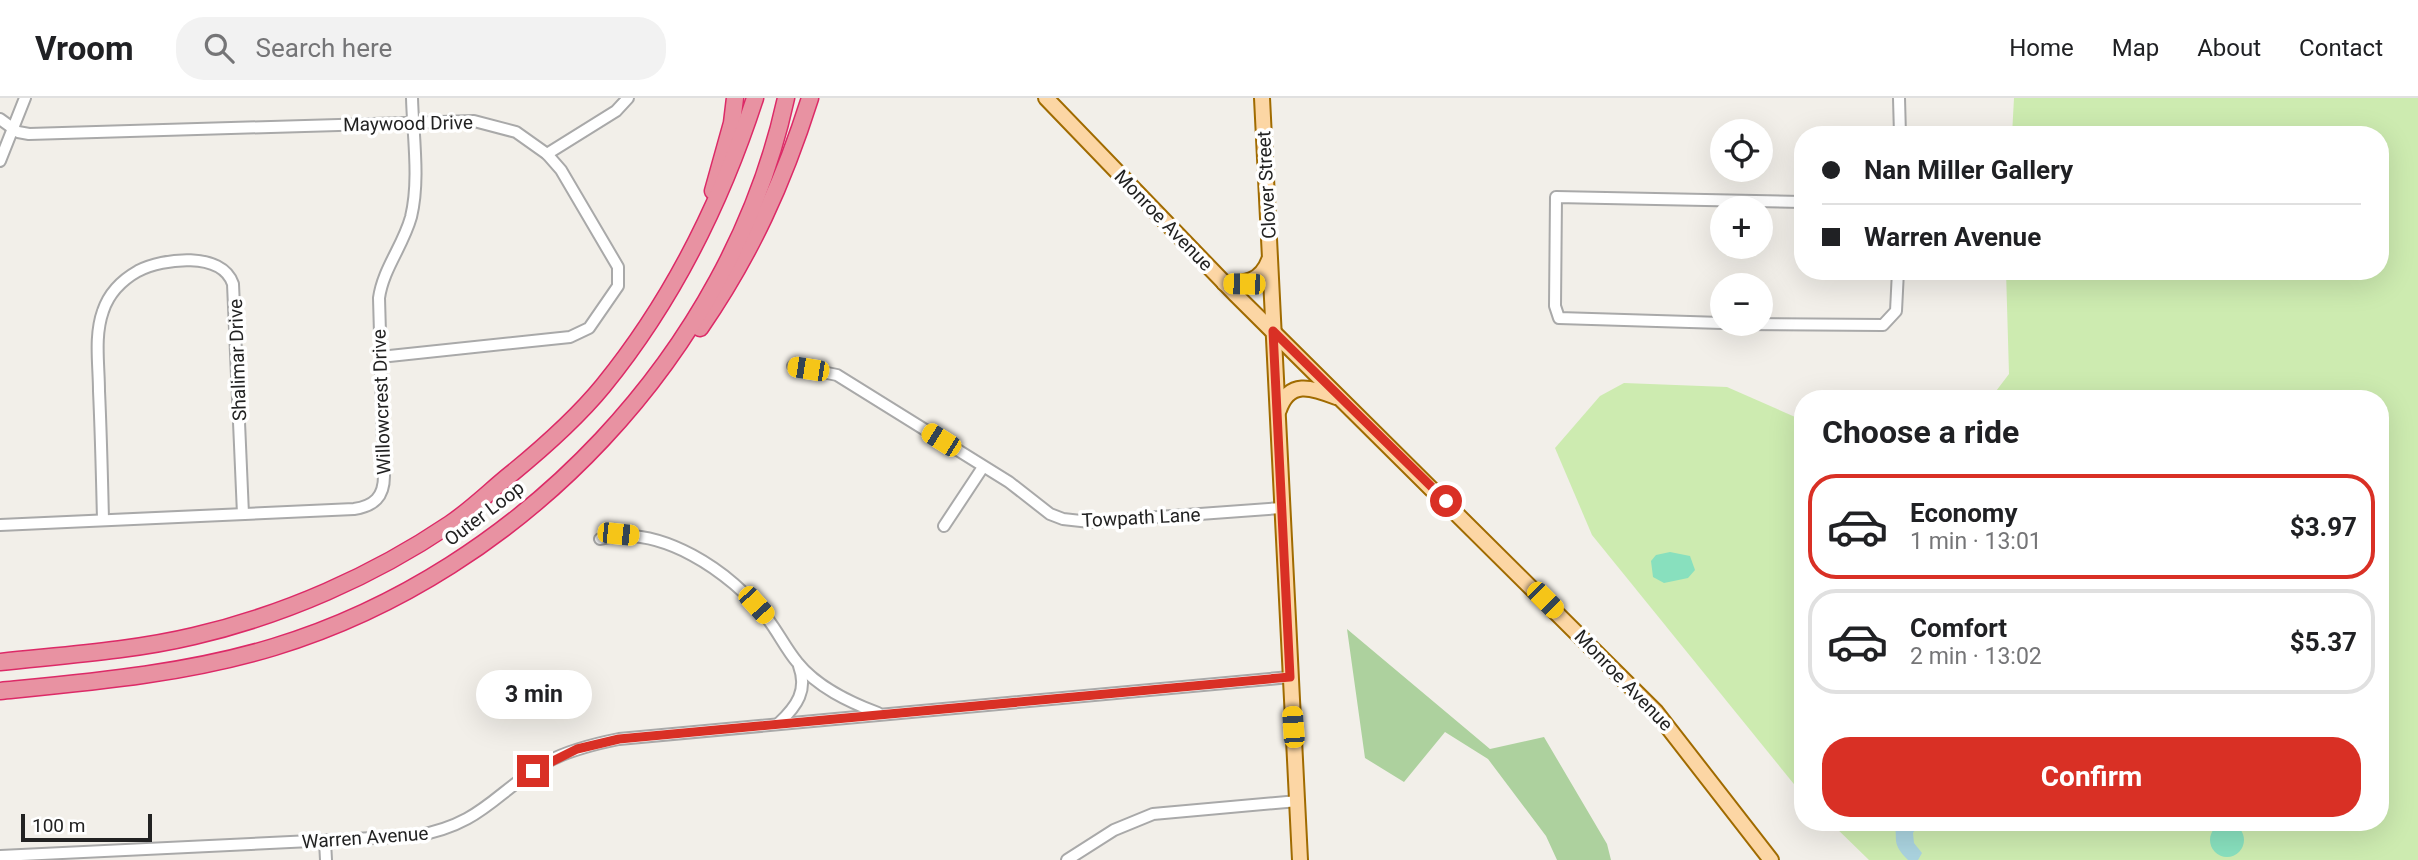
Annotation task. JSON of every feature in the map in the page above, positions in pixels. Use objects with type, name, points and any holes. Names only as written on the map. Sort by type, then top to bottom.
[{"type":"highway","points":[[697,243],[725,149],[735,98]]},
{"type":"highway","name":"Outer Loop","points":[[0,662],[112,651],[166,641],[271,614],[348,582],[450,524],[548,444],[603,387],[663,302],[697,243],[732,170],[755,98]]},
{"type":"highway","name":"Outer Loop","points":[[0,691],[194,667],[275,647],[357,615],[432,576],[517,517],[597,447],[676,351],[711,290],[751,206],[786,98]]},
{"type":"highway","points":[[676,351],[707,317],[765,222],[789,164],[810,98]]},
{"type":"main road","name":"Monroe Avenue","points":[[1046,98],[1224,283],[1656,712],[1771,860]]},
{"type":"main road","name":"Clover Street","points":[[1262,98],[1300,860]]},
{"type":"main road","points":[[1224,283],[1254,280],[1266,268],[1269,259]]},
{"type":"main road","points":[[1277,415],[1285,396],[1298,387],[1308,386],[1343,400]]},
{"type":"street","points":[[0,161],[25,98]]},
{"type":"street","name":"Willowcrest Drive","points":[[0,525],[354,509],[376,501],[384,483],[380,289],[404,237],[414,202],[412,98]]},
{"type":"street","points":[[547,154],[615,111],[628,98]]},
{"type":"street","points":[[1899,98],[1900,126]]},
{"type":"street","points":[[0,119],[13,129]]},
{"type":"street","name":"Maywood Drive","points":[[13,129],[29,134],[486,122],[521,134],[547,154],[561,170],[620,274],[618,286],[589,328],[570,337],[380,357]]},
{"type":"street","points":[[1710,323],[1559,318],[1555,306],[1556,197],[1794,202]]},
{"type":"street","name":"Shalimar Drive","points":[[103,520],[98,340],[103,309],[119,285],[145,268],[164,263],[208,261],[227,271],[233,284],[243,514]]},
{"type":"street","points":[[1773,325],[1867,326],[1890,321],[1896,311],[1898,280]]},
{"type":"street","name":"Towpath Lane","points":[[793,366],[837,375],[1009,482],[1039,508],[1063,519],[1077,522],[1282,508]]},
{"type":"street","points":[[944,526],[983,467]]},
{"type":"street","points":[[600,540],[618,534],[642,537],[671,547],[707,565],[756,605],[797,663],[820,683],[852,703],[881,714]]},
{"type":"street","points":[[779,723],[794,709],[802,692],[804,681],[797,663]]},
{"type":"street","name":"Warren Avenue","points":[[0,856],[415,836],[444,830],[482,812],[544,764],[600,743],[779,723],[1290,677]]},
{"type":"street","points":[[1067,860],[1114,830],[1153,814],[1298,801]]},
{"type":"street","points":[[325,841],[326,860]]},
{"type":"green space","points":[[2014,98],[2418,98],[2418,860],[1869,860],[1839,831],[2389,831],[2389,390],[1997,390],[2009,374],[2006,280],[2389,280],[2389,126],[2012,126]]},
{"type":"green space","points":[[1624,383],[1727,387],[1794,416],[1794,784],[1592,535],[1555,448],[1600,396]]},
{"type":"green space","points":[[1670,552],[1690,556],[1695,570],[1688,578],[1664,583],[1653,577],[1651,561],[1656,555]]},
{"type":"green space","points":[[1347,629],[1490,749],[1544,737],[1607,844],[1611,860],[1557,860],[1546,836],[1488,759],[1445,732],[1404,782],[1365,758]]},
{"type":"green space","points":[[2213,831],[2243,833],[2243,847],[2234,856],[2220,856],[2211,847]]},
{"type":"water","points":[[1895,831],[1914,831],[1914,843],[1922,853],[1918,860],[1908,860],[1896,841]]},
{"type":"route","points":[[533,771],[577,749],[619,739],[1290,677],[1273,331],[1446,501]]}]
